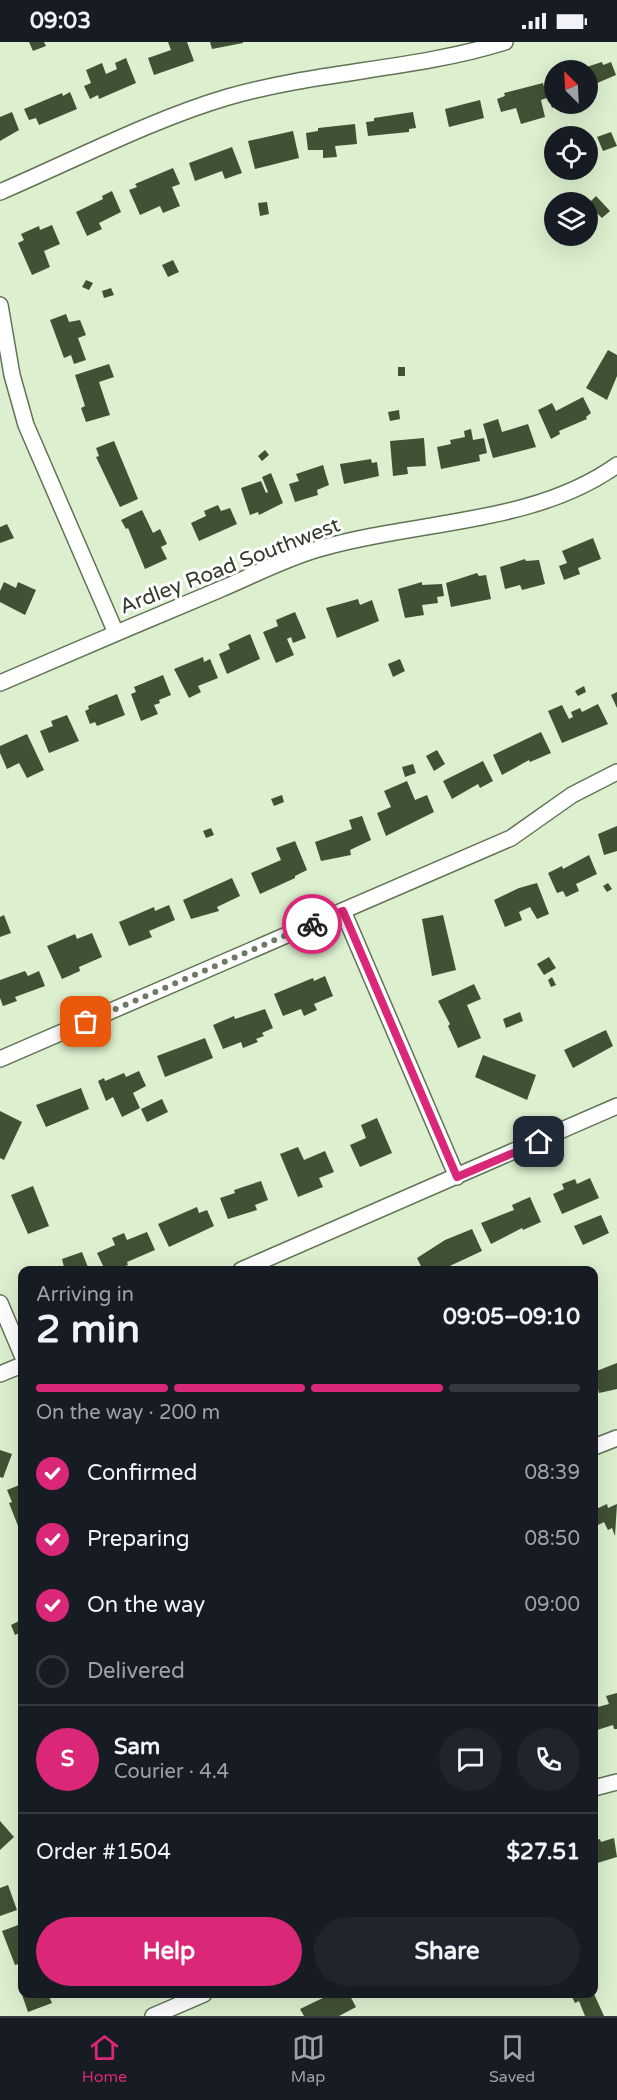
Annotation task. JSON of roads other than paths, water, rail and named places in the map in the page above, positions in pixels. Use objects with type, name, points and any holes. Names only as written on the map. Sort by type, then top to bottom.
[{"type":"street","points":[[0,192],[177,116],[227,98],[284,84],[406,66],[505,42]]},
{"type":"street","points":[[0,305],[12,375],[26,425],[116,633]]},
{"type":"street","name":"Ardley Road Southwest","points":[[0,683],[319,548],[376,534],[499,513],[547,498],[602,476],[617,465]]},
{"type":"street","points":[[0,1059],[511,838],[572,795],[617,772]]},
{"type":"street","points":[[343,911],[457,1177]]},
{"type":"street","points":[[250,1266],[617,1106]]},
{"type":"street","points":[[0,1303],[18,1346]]},
{"type":"street","points":[[0,1374],[18,1367]]},
{"type":"street","points":[[598,1445],[617,1438]]},
{"type":"street","points":[[598,1787],[617,1782]]},
{"type":"street","points":[[153,2016],[195,1998]]}]
